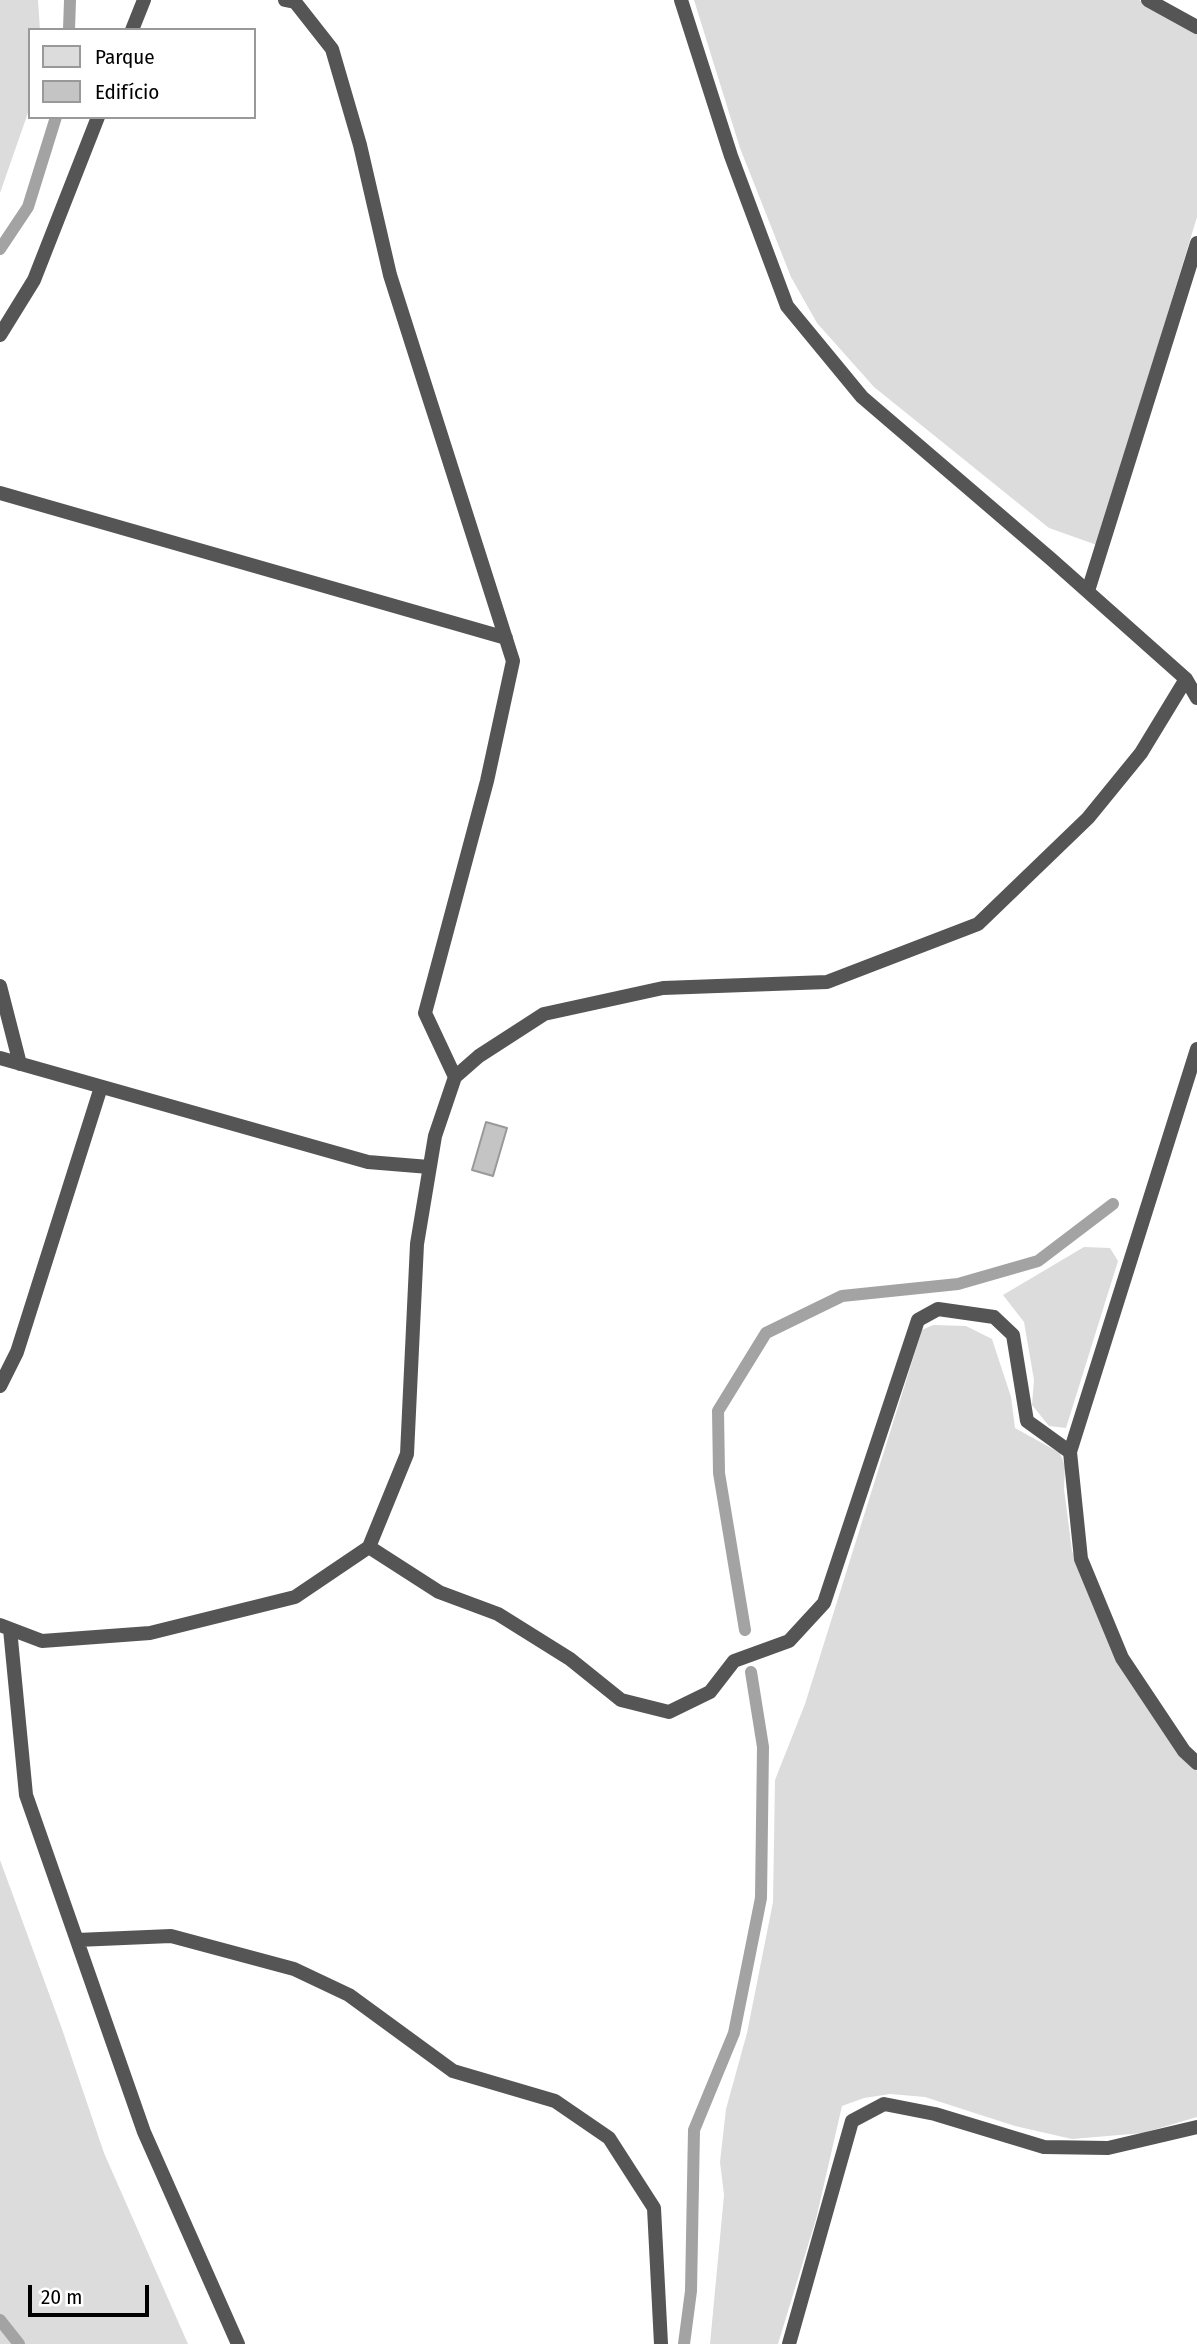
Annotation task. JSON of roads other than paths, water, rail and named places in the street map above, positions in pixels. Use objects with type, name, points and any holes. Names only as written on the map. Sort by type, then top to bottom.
[{"type":"lane","points":[[133,28],[144,0]]},
{"type":"lane","points":[[285,0],[295,2],[332,49],[360,145],[390,275],[513,661],[487,781],[425,1013],[455,1077]]},
{"type":"lane","points":[[681,0],[731,156],[788,306],[862,397],[1186,679],[1197,698]]},
{"type":"lane","points":[[1148,0],[1197,27]]},
{"type":"lane","points":[[0,335],[34,280],[97,119]]},
{"type":"lane","points":[[1088,591],[1197,243]]},
{"type":"lane","points":[[0,493],[506,638]]},
{"type":"lane","points":[[238,2344],[144,2132],[26,1795],[5,1627],[42,1641],[150,1633],[295,1597],[369,1548],[407,1454],[417,1244],[435,1136],[455,1077],[479,1056],[544,1014],[663,988],[827,982],[978,924],[1088,818],[1141,753],[1186,679]]},
{"type":"lane","points":[[0,986],[20,1064]]},
{"type":"lane","points":[[1197,1049],[1070,1452],[1081,1559],[1122,1658],[1184,1751],[1197,1763]]},
{"type":"lane","points":[[0,1058],[368,1162],[429,1167]]},
{"type":"lane","points":[[0,1386],[17,1352],[101,1087]]},
{"type":"lane","points":[[369,1548],[439,1592],[498,1614],[569,1659],[621,1700],[669,1712],[710,1692],[734,1661],[789,1641],[824,1603],[918,1320],[938,1309],[994,1317],[1013,1335],[1027,1421],[1070,1452]]},
{"type":"lane","points":[[77,1940],[171,1936],[295,1969],[349,1995],[453,2071],[555,2101],[609,2138],[654,2208],[661,2344]]},
{"type":"lane","points":[[789,2344],[852,2121],[884,2104],[935,2114],[1044,2147],[1108,2147],[1197,2127]]},
{"type":"waterway","points":[[69,28],[70,0]]},
{"type":"waterway","points":[[0,249],[28,207],[55,119]]},
{"type":"waterway","points":[[745,1630],[719,1473],[718,1411],[766,1333],[842,1296],[958,1284],[1038,1261],[1113,1204]]},
{"type":"waterway","points":[[684,2344],[691,2291],[694,2130],[734,2033],[761,1898],[763,1747],[751,1672]]},
{"type":"waterway","points":[[0,2320],[19,2344]]}]
